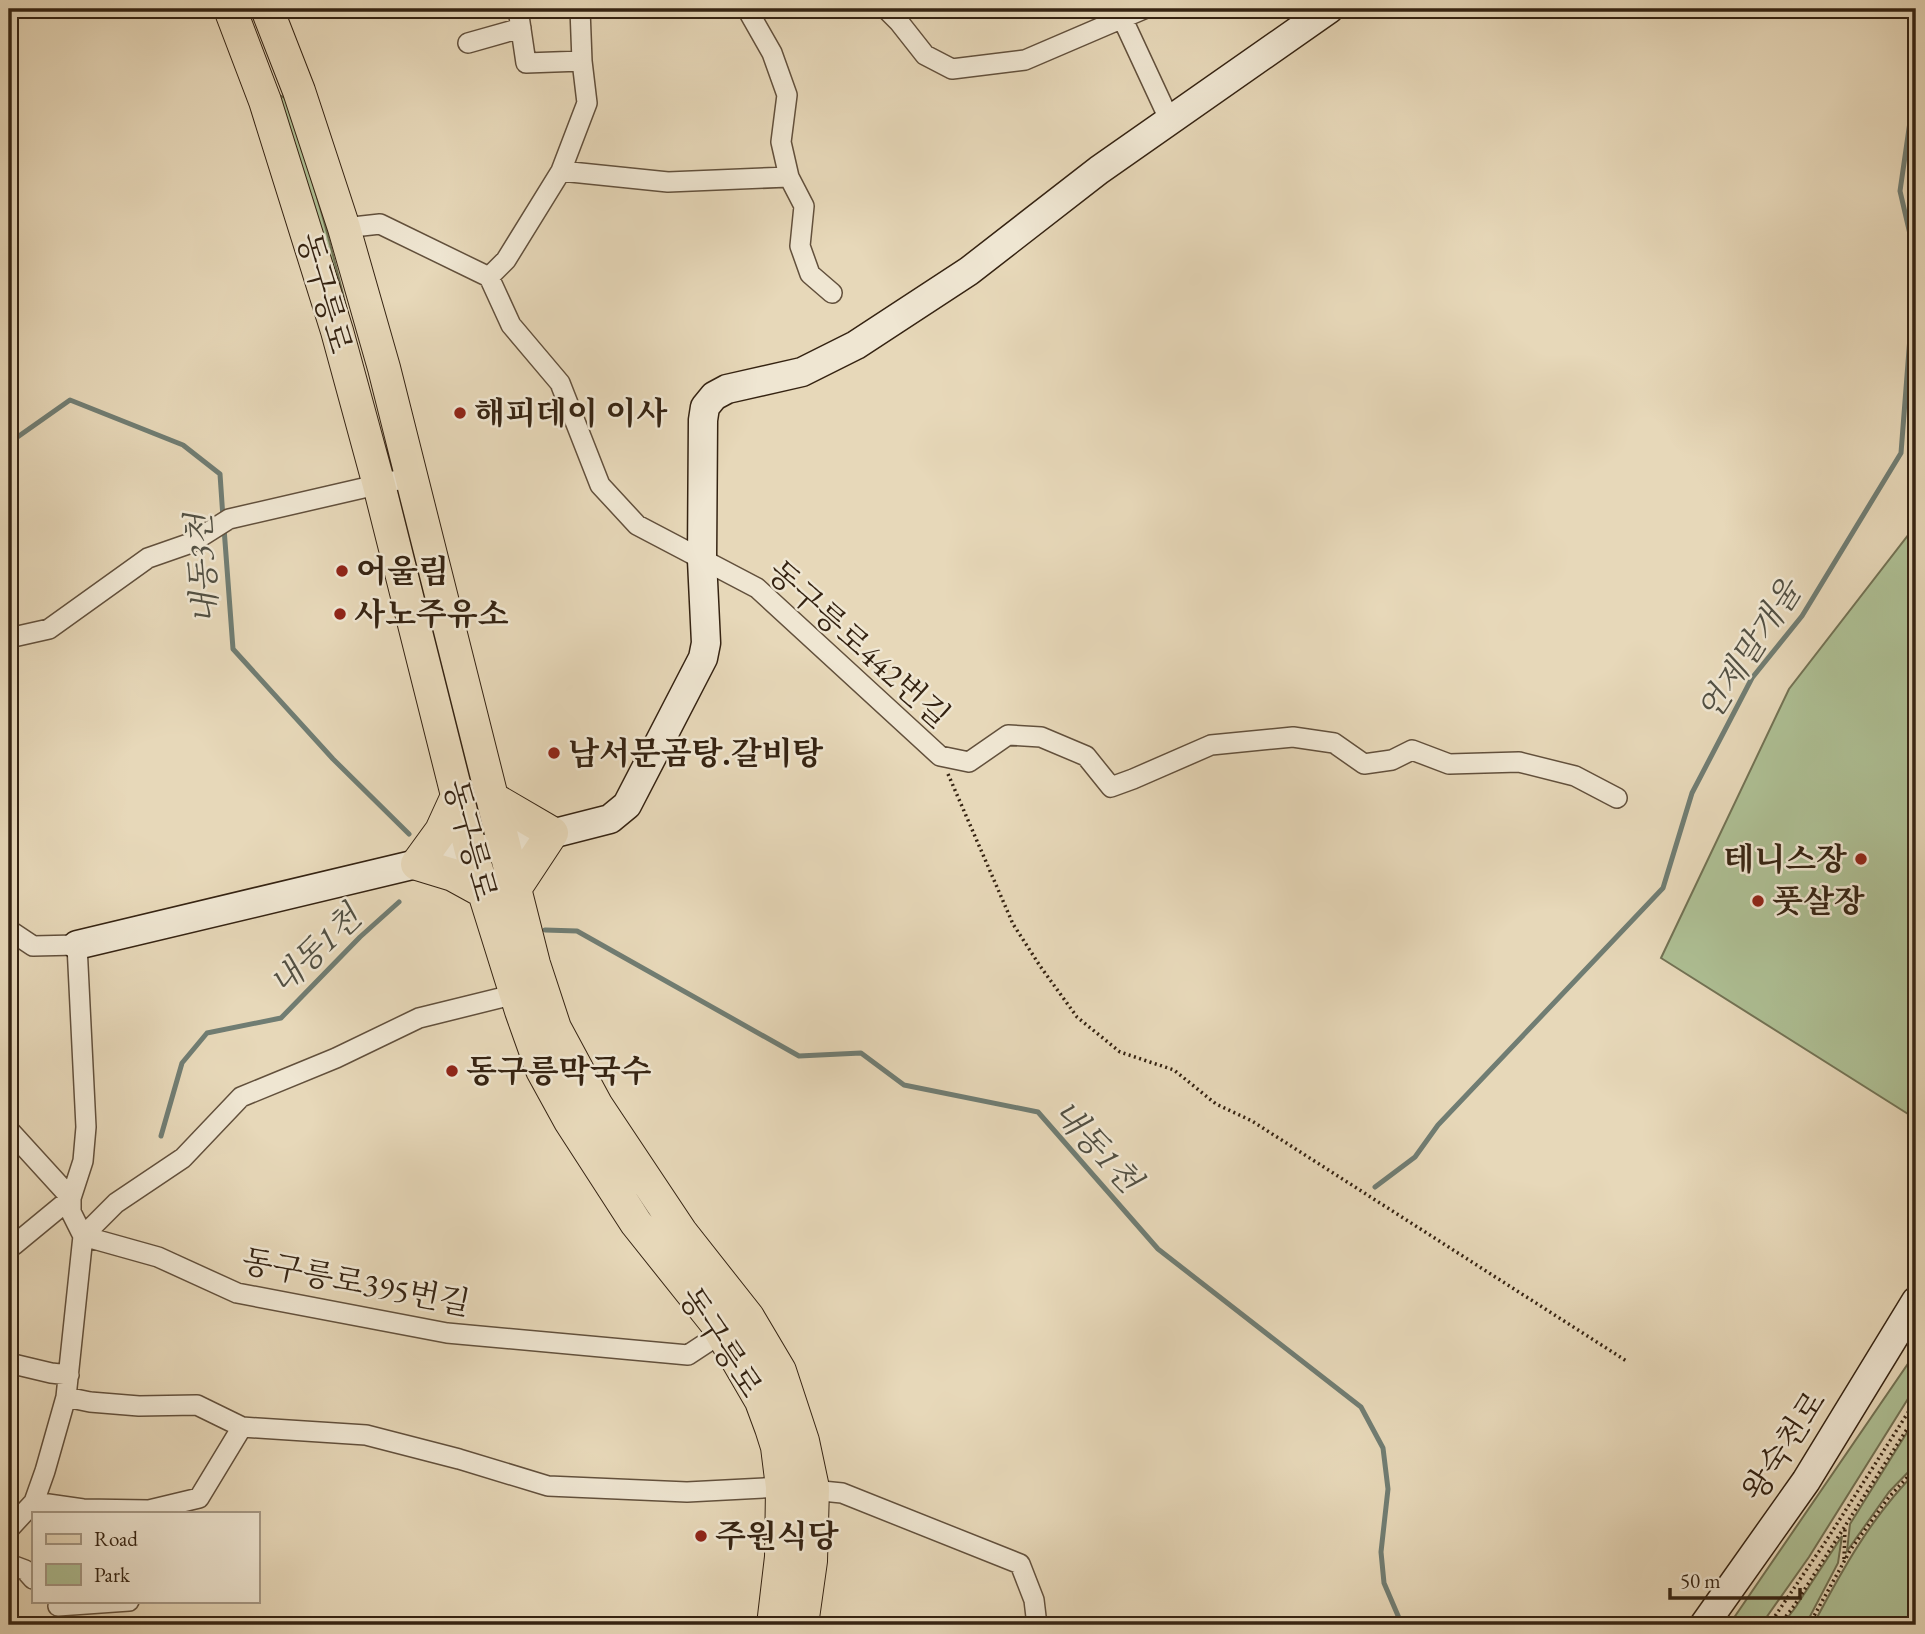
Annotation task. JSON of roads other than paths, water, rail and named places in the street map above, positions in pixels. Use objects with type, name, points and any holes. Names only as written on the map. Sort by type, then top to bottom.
[{"type":"main road","name":"동구릉로","points":[[230,9],[265,101],[337,331],[379,485],[471,851],[499,891],[534,964],[555,1028],[584,1084],[681,1231],[735,1325],[777,1447],[797,1488],[811,1561],[802,1625]]},
{"type":"main road","name":"동구릉로","points":[[267,9],[299,91],[344,228],[384,368],[504,846],[499,891],[516,994],[541,1070],[570,1121],[636,1223],[715,1322],[735,1325]]},
{"type":"main road","points":[[457,796],[442,831],[417,863],[499,891],[535,856],[552,834],[492,798]]},
{"type":"main road","name":"동구릉로","points":[[773,1625],[781,1557],[797,1488]]},
{"type":"street","points":[[344,228],[380,224],[489,277],[506,260],[561,171],[587,103],[580,9]]},
{"type":"street","points":[[747,9],[772,53],[787,94],[781,142],[789,177],[804,205],[800,246],[810,274],[832,293]]},
{"type":"street","points":[[886,9],[925,55],[952,69],[1025,60],[1120,13],[1144,9]]},
{"type":"street","points":[[9,930],[33,946],[77,945],[610,819],[628,806],[703,659],[706,643],[702,560],[703,420],[705,407],[714,396],[727,389],[802,372],[856,345],[969,271],[1099,170],[1329,9]]},
{"type":"street","points":[[1120,13],[1170,121]]},
{"type":"street","points":[[468,43],[519,18],[526,62],[582,61]]},
{"type":"street","points":[[561,171],[668,182],[789,177]]},
{"type":"street","name":"동구릉로442번길","points":[[489,277],[511,325],[560,383],[600,485],[637,525],[757,588],[940,756],[969,762],[1008,734],[1041,737],[1086,756],[1111,787],[1212,746],[1293,737],[1334,743],[1364,764],[1392,760],[1412,750],[1449,764],[1519,762],[1575,776],[1616,798]]},
{"type":"street","points":[[9,638],[49,629],[148,558],[191,543],[223,522],[411,477]]},
{"type":"street","points":[[9,1529],[34,1502],[66,1397],[69,1375],[83,1236],[71,1212],[71,1198],[83,1161],[86,1127],[77,945]]},
{"type":"street","points":[[83,1236],[116,1203],[183,1158],[241,1097],[336,1058],[419,1018],[516,994]]},
{"type":"street","points":[[9,1130],[71,1198]]},
{"type":"street","points":[[9,1247],[71,1198]]},
{"type":"street","name":"동구릉로395번길","points":[[83,1236],[158,1257],[237,1293],[447,1333],[688,1354],[735,1325]]},
{"type":"street","name":"왕숙천로","points":[[1704,1625],[1806,1481],[1916,1301]]},
{"type":"street","points":[[9,1363],[69,1375]]},
{"type":"street","points":[[66,1397],[139,1406],[197,1405],[242,1427],[366,1435],[548,1486],[687,1492],[797,1488],[842,1493],[1020,1564],[1034,1600],[1037,1625]]},
{"type":"street","points":[[34,1502],[83,1509],[165,1510],[199,1498],[242,1427]]},
{"type":"street","points":[[9,1564],[25,1570],[32,1578]]},
{"type":"street","points":[[55,1611],[122,1602]]},
{"type":"waterway","name":"언제말개울","points":[[1375,1187],[1415,1157],[1438,1125],[1663,888],[1692,793],[1752,678],[1802,616],[1901,453],[1916,260],[1900,191],[1916,80]]},
{"type":"waterway","name":"내동3천","points":[[9,443],[70,400],[183,445],[220,474],[223,518]]},
{"type":"waterway","name":"내동3천","points":[[224,528],[233,649],[333,759],[409,834]]},
{"type":"waterway","name":"내동1천","points":[[161,1136],[182,1063],[207,1033],[281,1018],[360,937],[399,902]]},
{"type":"waterway","name":"내동1천","points":[[545,930],[577,931],[799,1056],[861,1053],[904,1085],[1038,1112],[1158,1249],[1361,1407],[1383,1448],[1388,1489],[1381,1552],[1384,1583],[1402,1625]]},
{"type":"place","name":"해피데이 이사","points":[[460,413]]},
{"type":"place","name":"어울림","points":[[342,571]]},
{"type":"place","name":"사노주유소","points":[[340,614]]},
{"type":"place","name":"남서문곰탕.갈비탕","points":[[554,753]]},
{"type":"place","name":"테니스장","points":[[1861,859]]},
{"type":"place","name":"풋살장","points":[[1758,901]]},
{"type":"place","name":"동구릉막국수","points":[[452,1071]]},
{"type":"place","name":"주원식당","points":[[701,1536]]}]
